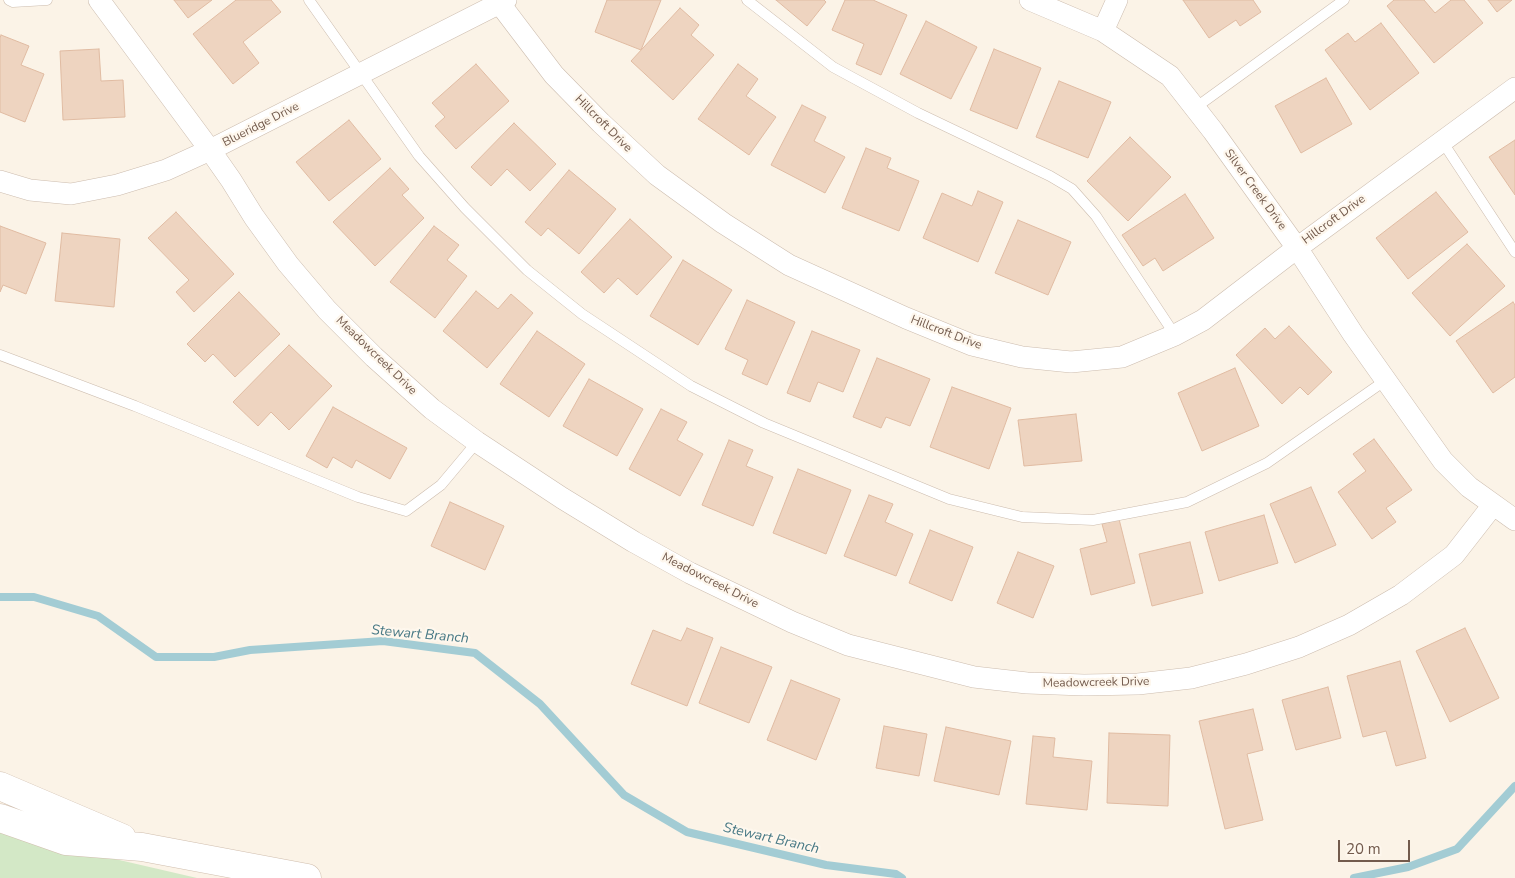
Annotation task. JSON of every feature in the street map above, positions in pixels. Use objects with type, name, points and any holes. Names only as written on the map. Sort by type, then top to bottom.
[{"type":"main road","points":[[0,786],[142,847]]},
{"type":"main road","points":[[0,818],[66,841],[142,847],[307,878]]},
{"type":"street","name":"Meadowcreek Drive","points":[[99,0],[210,150],[254,217],[288,264],[327,310],[374,357],[432,409],[477,442],[562,498],[634,542],[690,573],[792,622],[848,645],[974,677],[1027,683],[1084,686],[1138,684],[1191,678],[1246,664],[1299,647],[1349,625],[1401,595],[1454,555],[1493,505]]},
{"type":"street","name":"Silver Creek Drive","points":[[1030,0],[1103,31],[1170,76],[1296,248],[1443,461],[1469,487],[1515,520]]},
{"type":"street","points":[[1103,31],[1117,0]]},
{"type":"street","name":"Blueridge Drive","points":[[0,181],[30,190],[71,194],[117,185],[166,170],[361,74],[501,1]]},
{"type":"street","name":"Hillcroft Drive","points":[[501,1],[554,75],[601,123],[657,175],[723,223],[789,265],[963,342],[1022,357],[1071,362],[1122,357],[1175,335],[1204,320],[1296,248],[1515,88]]},
{"type":"lane","points":[[9,0],[13,2],[47,0]]},
{"type":"lane","points":[[309,0],[419,156],[465,208],[527,270],[582,314],[691,386],[764,424],[949,499],[1022,517],[1093,520],[1187,502],[1267,464],[1386,380]]},
{"type":"lane","points":[[747,0],[833,67],[918,113],[1050,176],[1072,189],[1096,216],[1175,335]]},
{"type":"lane","points":[[1195,108],[1344,0]]},
{"type":"lane","points":[[1442,141],[1515,252]]},
{"type":"lane","points":[[0,355],[135,406],[358,497],[406,511],[441,484],[477,442]]},
{"type":"green space","points":[[0,825],[33,840],[197,878],[0,878]]},
{"type":"building","points":[[174,0],[212,0],[188,18]]},
{"type":"building","points":[[236,0],[271,0],[281,12],[243,42],[259,63],[233,84],[193,34]]},
{"type":"building","points":[[607,0],[661,0],[641,50],[595,32]]},
{"type":"building","points":[[776,0],[824,0],[826,2],[807,26]]},
{"type":"building","points":[[845,0],[873,0],[907,15],[881,75],[856,64],[864,44],[832,30]]},
{"type":"building","points":[[1183,0],[1253,0],[1261,12],[1240,26],[1236,20],[1209,38]]},
{"type":"building","points":[[1394,0],[1424,0],[1435,13],[1451,0],[1464,0],[1483,23],[1434,63],[1387,6]]},
{"type":"building","points":[[1488,0],[1512,0],[1497,12]]},
{"type":"building","points":[[680,8],[699,25],[691,35],[714,55],[673,100],[631,61]]},
{"type":"building","points":[[926,21],[977,47],[951,99],[900,74]]},
{"type":"building","points":[[1381,23],[1419,73],[1370,110],[1325,50],[1348,33],[1355,42]]},
{"type":"building","points":[[1,35],[29,46],[21,65],[44,74],[25,122],[0,112]]},
{"type":"building","points":[[99,49],[101,81],[123,80],[125,117],[63,120],[60,51]]},
{"type":"building","points":[[994,49],[1041,68],[1017,129],[970,110]]},
{"type":"building","points":[[476,64],[509,101],[456,149],[435,126],[445,117],[432,103]]},
{"type":"building","points":[[738,64],[758,79],[746,96],[776,117],[749,155],[698,119]]},
{"type":"building","points":[[1326,78],[1352,124],[1301,153],[1275,106]]},
{"type":"building","points":[[1059,81],[1111,102],[1088,158],[1036,137]]},
{"type":"building","points":[[802,105],[826,117],[814,141],[845,157],[825,193],[771,165]]},
{"type":"building","points":[[349,120],[381,159],[329,201],[296,162]]},
{"type":"building","points":[[514,123],[556,164],[530,191],[507,169],[491,186],[471,167]]},
{"type":"building","points":[[1130,137],[1171,177],[1128,221],[1087,181]]},
{"type":"building","points":[[1515,140],[1515,195],[1489,157]]},
{"type":"building","points":[[866,148],[891,158],[887,168],[919,181],[899,231],[842,208]]},
{"type":"building","points":[[390,168],[409,189],[402,195],[424,218],[375,266],[333,222]]},
{"type":"building","points":[[569,170],[616,209],[579,254],[548,228],[541,236],[525,222]]},
{"type":"building","points":[[978,191],[1003,202],[978,262],[923,238],[942,193],[972,206]]},
{"type":"building","points":[[1436,192],[1468,232],[1408,279],[1376,238]]},
{"type":"building","points":[[1185,194],[1214,238],[1163,271],[1155,258],[1143,266],[1122,235]]},
{"type":"building","points":[[176,212],[234,274],[194,312],[176,292],[189,280],[148,238]]},
{"type":"building","points":[[630,219],[672,257],[637,295],[618,278],[604,293],[581,272]]},
{"type":"building","points":[[1018,220],[1071,242],[1048,295],[995,273]]},
{"type":"building","points":[[0,226],[46,243],[26,294],[3,285],[0,292]]},
{"type":"building","points":[[434,226],[459,245],[447,260],[467,276],[435,318],[390,282]]},
{"type":"building","points":[[62,233],[120,239],[114,307],[55,301]]},
{"type":"building","points":[[1467,244],[1505,286],[1450,336],[1412,293]]},
{"type":"building","points":[[683,260],[732,290],[698,345],[650,316]]},
{"type":"building","points":[[476,291],[498,309],[511,294],[533,313],[487,368],[443,331]]},
{"type":"building","points":[[239,292],[280,334],[235,377],[213,354],[205,362],[187,344]]},
{"type":"building","points":[[747,300],[795,322],[767,385],[742,374],[748,360],[725,349]]},
{"type":"building","points":[[1513,302],[1515,305],[1515,377],[1493,393],[1456,341]]},
{"type":"building","points":[[1289,326],[1332,372],[1308,395],[1300,387],[1282,404],[1236,355],[1265,328],[1275,339]]},
{"type":"building","points":[[537,331],[585,364],[549,417],[500,384]]},
{"type":"building","points":[[812,331],[860,350],[843,392],[818,382],[810,402],[787,393]]},
{"type":"building","points":[[289,345],[332,386],[289,430],[271,412],[258,426],[233,402]]},
{"type":"building","points":[[877,358],[930,379],[910,426],[886,417],[881,428],[853,417]]},
{"type":"building","points":[[1235,368],[1259,426],[1202,451],[1178,393]]},
{"type":"building","points":[[589,379],[643,409],[617,456],[563,426]]},
{"type":"building","points":[[952,387],[1011,408],[989,469],[930,447]]},
{"type":"building","points":[[333,407],[407,448],[390,479],[356,460],[352,468],[333,457],[327,468],[306,456]]},
{"type":"building","points":[[661,409],[687,422],[677,440],[703,454],[680,496],[629,469]]},
{"type":"building","points":[[1076,414],[1082,461],[1024,466],[1018,420]]},
{"type":"building","points":[[1374,439],[1412,490],[1386,508],[1396,522],[1372,539],[1338,492],[1366,471],[1353,454]]},
{"type":"building","points":[[729,440],[753,450],[746,466],[773,477],[753,526],[702,505]]},
{"type":"building","points":[[798,469],[851,490],[826,554],[773,533]]},
{"type":"building","points":[[1311,487],[1336,545],[1295,563],[1270,504]]},
{"type":"building","points":[[869,495],[893,504],[885,522],[913,534],[896,576],[844,556]]},
{"type":"building","points":[[450,502],[504,526],[485,570],[431,546]]},
{"type":"building","points":[[1264,515],[1278,563],[1219,581],[1205,532]]},
{"type":"building","points":[[1119,519],[1135,583],[1091,595],[1080,549],[1107,542],[1102,524]]},
{"type":"building","points":[[930,530],[973,547],[952,601],[909,583]]},
{"type":"building","points":[[1190,542],[1203,593],[1152,606],[1139,554]]},
{"type":"building","points":[[1018,552],[1054,566],[1033,618],[997,603]]},
{"type":"building","points":[[687,628],[713,638],[687,706],[631,684],[653,630],[681,641]]},
{"type":"building","points":[[1465,628],[1499,698],[1450,722],[1416,651]]},
{"type":"building","points":[[721,647],[772,667],[749,723],[699,703]]},
{"type":"building","points":[[1400,661],[1426,758],[1396,766],[1386,731],[1363,737],[1347,676]]},
{"type":"building","points":[[791,680],[840,699],[816,760],[767,740]]},
{"type":"building","points":[[1328,687],[1341,738],[1296,750],[1282,700]]},
{"type":"building","points":[[1253,709],[1263,750],[1247,754],[1263,820],[1225,829],[1199,721]]},
{"type":"building","points":[[884,726],[927,734],[919,776],[876,768]]},
{"type":"building","points":[[946,727],[1011,741],[999,795],[934,781]]},
{"type":"building","points":[[1109,733],[1170,735],[1168,806],[1107,803]]},
{"type":"building","points":[[1033,736],[1055,738],[1053,757],[1092,761],[1087,810],[1026,804]]},
{"type":"waterway","name":"Stewart Branch","points":[[0,597],[34,597],[98,616],[156,657],[214,657],[250,650],[383,641],[475,653],[540,704],[624,795],[687,832],[826,865],[896,874],[902,878]]},
{"type":"waterway","name":"Stewart Branch","points":[[1354,878],[1408,867],[1457,849],[1515,786]]}]
